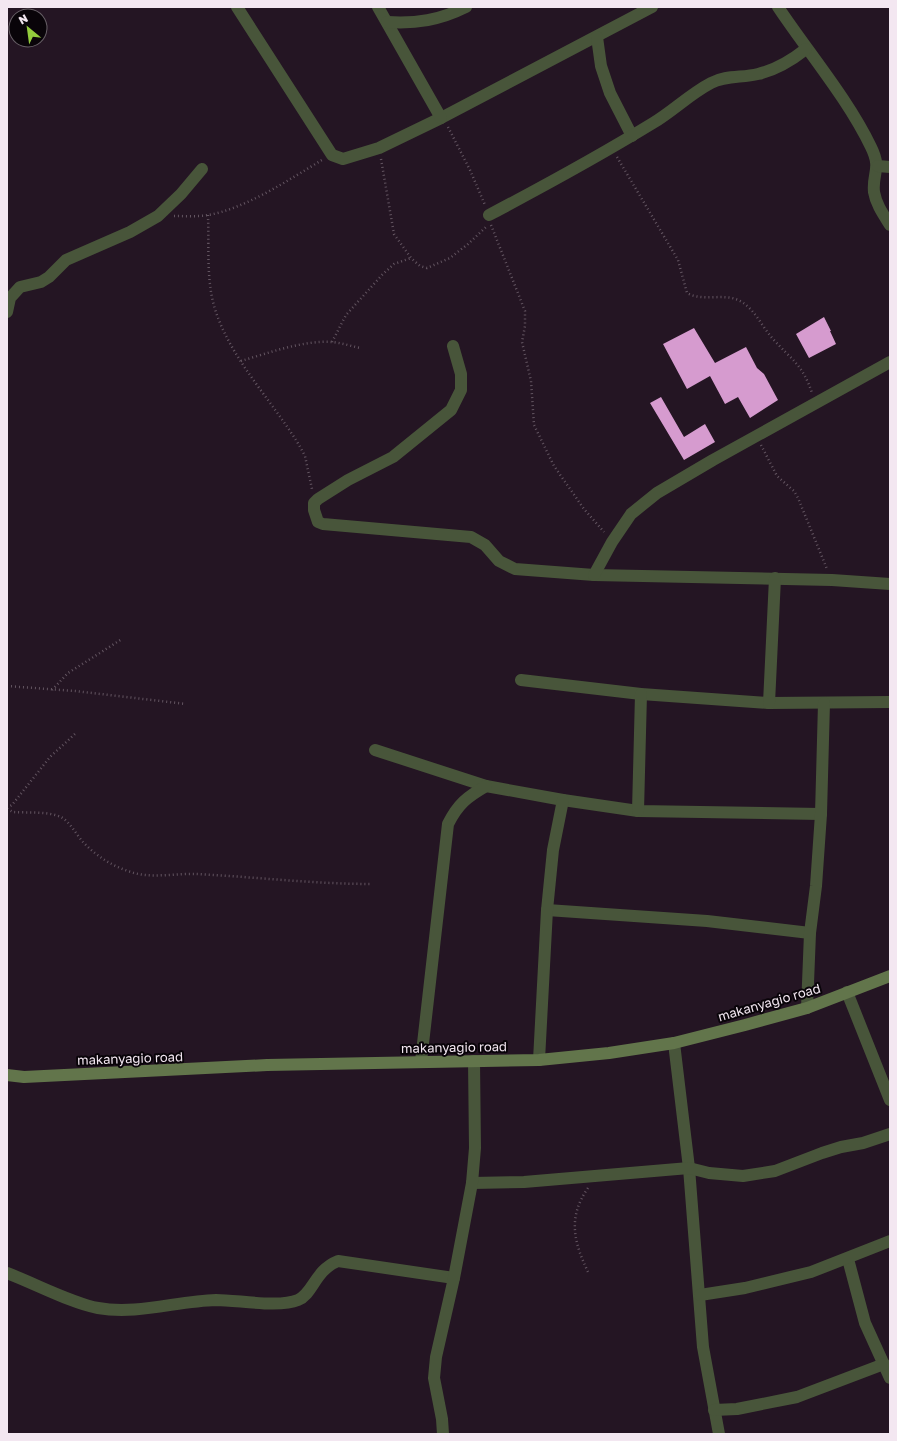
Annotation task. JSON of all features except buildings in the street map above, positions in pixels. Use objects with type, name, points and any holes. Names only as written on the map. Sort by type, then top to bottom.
[{"type":"street","points":[[237,7],[332,155],[343,159],[379,148],[442,118],[597,37],[635,11],[652,7]]},
{"type":"street","points":[[378,7],[442,118]]},
{"type":"street","points":[[387,22],[407,23],[436,20],[466,7]]},
{"type":"street","points":[[778,7],[862,131],[871,147],[878,166],[874,190],[876,201],[890,225]]},
{"type":"street","points":[[597,37],[601,66],[610,93],[632,136]]},
{"type":"street","points":[[489,215],[612,148],[666,116],[709,84],[730,77],[769,71],[790,60],[806,49]]},
{"type":"street","points":[[878,166],[890,167]]},
{"type":"street","points":[[7,312],[10,298],[20,287],[41,282],[72,257],[110,242],[158,216],[181,194],[202,169]]},
{"type":"street","points":[[453,346],[461,374],[461,390],[451,410],[393,457],[348,480],[314,503],[315,517],[318,522],[323,524],[471,537],[484,545],[499,561],[515,569],[594,575],[677,578],[775,578],[890,584]]},
{"type":"street","points":[[594,575],[612,542],[631,514],[657,493],[890,362]]},
{"type":"street","points":[[769,703],[775,578]]},
{"type":"street","points":[[521,680],[641,694],[769,703],[890,702]]},
{"type":"street","points":[[638,811],[641,694]]},
{"type":"street","points":[[807,1008],[810,933],[816,886],[821,814],[824,703]]},
{"type":"street","points":[[375,750],[486,786],[563,800],[638,811],[821,814]]},
{"type":"street","points":[[421,1061],[448,824],[456,810],[466,798],[486,786]]},
{"type":"street","points":[[540,1060],[548,910],[553,850],[563,800]]},
{"type":"street","points":[[548,910],[707,921],[810,933]]},
{"type":"street","name":"makanyagio road","points":[[7,1075],[24,1077],[267,1065],[540,1060],[610,1053],[674,1043],[807,1008],[890,976]]},
{"type":"street","points":[[847,992],[890,1100]]},
{"type":"street","points":[[674,1043],[689,1168],[703,1347],[719,1434]]},
{"type":"street","points":[[443,1434],[442,1419],[434,1378],[436,1357],[454,1278],[472,1182],[475,1148],[474,1061]]},
{"type":"street","points":[[472,1182],[524,1182],[597,1174],[689,1168],[709,1174],[743,1176],[775,1171],[840,1147],[863,1143],[890,1134]]},
{"type":"street","points":[[700,1295],[745,1288],[811,1272],[848,1259],[890,1241]]},
{"type":"street","points":[[848,1259],[866,1323],[890,1378]]},
{"type":"street","points":[[7,1273],[83,1304],[98,1308],[116,1309],[169,1306],[200,1301],[247,1301],[277,1304],[292,1302],[303,1297],[321,1271],[338,1261],[454,1278]]},
{"type":"street","points":[[714,1410],[737,1409],[797,1397],[884,1364]]},
{"type":"path","points":[[442,118],[470,170],[489,215]]},
{"type":"path","points":[[379,148],[394,234],[411,258],[420,266],[427,268],[435,266],[450,258],[468,244],[490,223],[525,311],[525,326],[522,342],[531,381],[534,425],[554,466],[584,509],[612,542]]},
{"type":"path","points":[[612,148],[678,260],[687,293],[692,296],[704,298],[737,299],[744,303],[751,309],[773,339],[794,359],[805,375],[816,403]]},
{"type":"path","points":[[158,216],[208,215],[228,209],[268,191],[332,155]]},
{"type":"path","points":[[208,215],[211,291],[216,313],[241,361],[299,445],[308,469],[314,503]]},
{"type":"path","points":[[332,342],[346,315],[382,275],[394,264],[411,258]]},
{"type":"path","points":[[241,361],[271,352],[332,342],[360,348]]},
{"type":"path","points":[[756,436],[777,476],[794,491],[798,498],[832,580]]},
{"type":"path","points":[[52,690],[68,673],[122,639]]},
{"type":"path","points":[[7,686],[186,704]]},
{"type":"path","points":[[76,733],[50,757],[12,805],[7,808],[13,812],[62,817],[83,842],[97,855],[110,864],[132,872],[152,875],[177,873],[326,884],[372,884]]},
{"type":"path","points":[[589,1274],[579,1254],[575,1233],[575,1214],[583,1195],[597,1174]]}]
